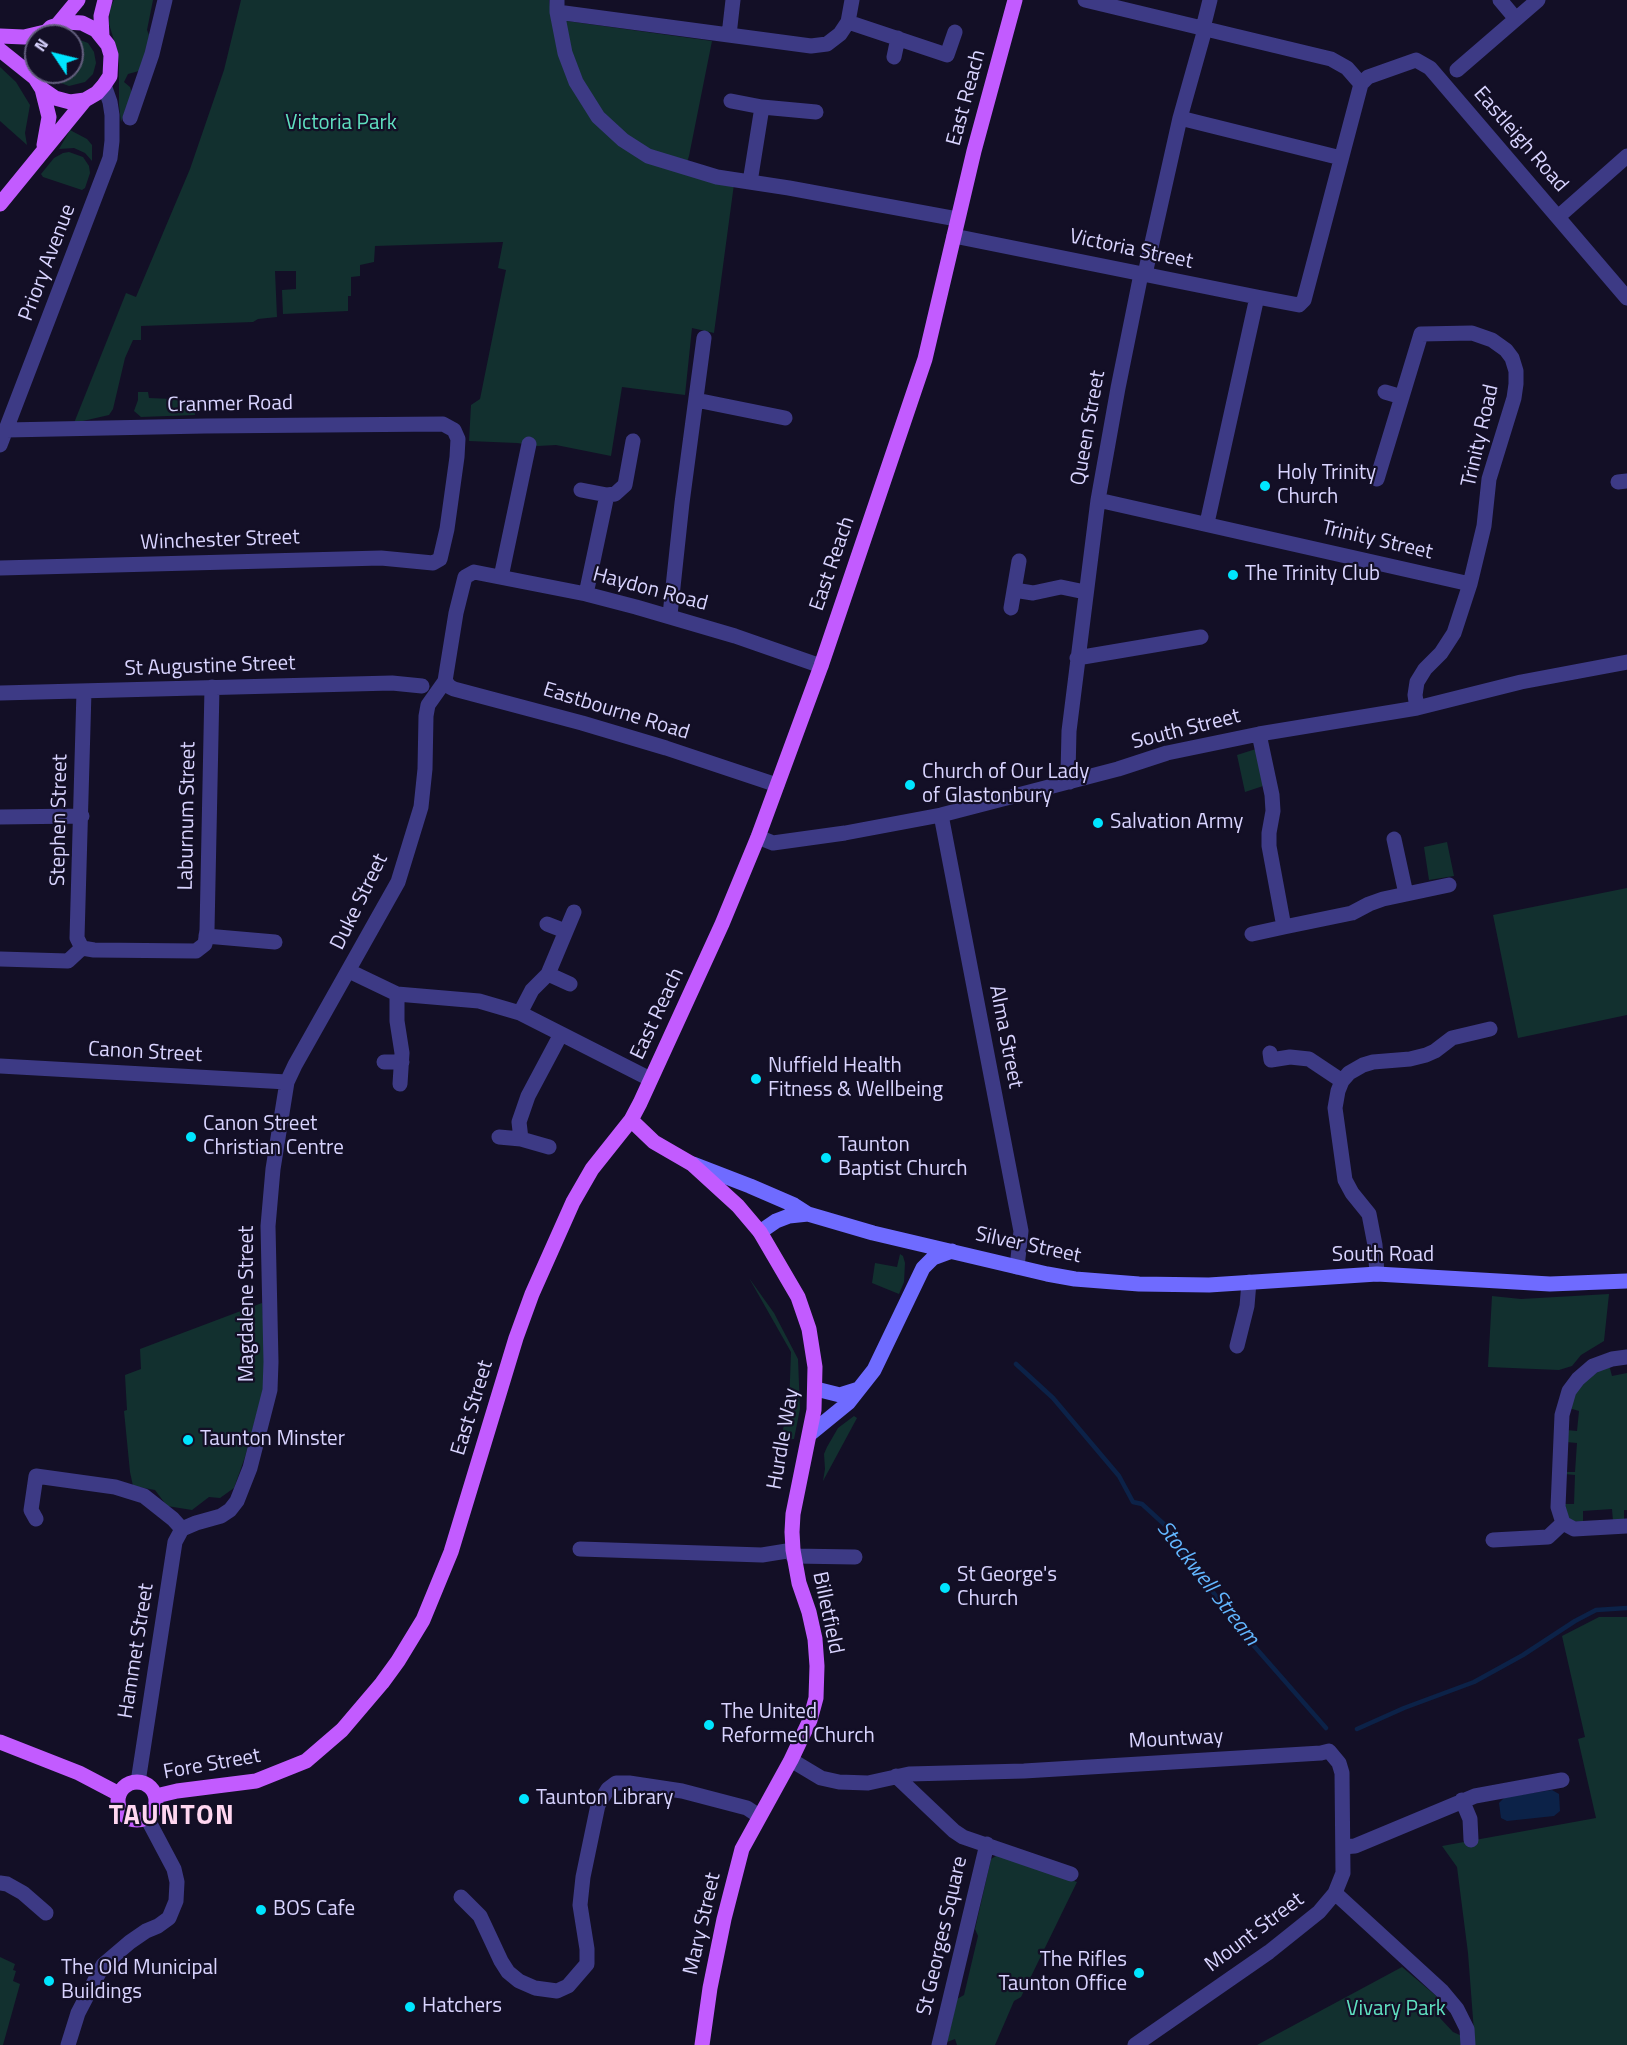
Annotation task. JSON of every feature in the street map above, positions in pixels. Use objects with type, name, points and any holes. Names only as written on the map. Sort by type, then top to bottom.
[{"type":"main road","points":[[55,24],[78,0]]},
{"type":"main road","points":[[102,36],[101,16],[105,0]]},
{"type":"main road","name":"East Reach","points":[[631,1120],[722,924],[758,837],[821,666],[925,359],[957,219],[1015,0]]},
{"type":"main road","points":[[0,204],[19,183],[42,151],[110,76],[111,55],[102,36],[82,23],[69,24]]},
{"type":"main road","points":[[0,36],[24,38]]},
{"type":"main road","points":[[0,50],[24,70]]},
{"type":"main road","points":[[39,84],[49,117],[42,151]]},
{"type":"main road","points":[[40,84],[48,94],[62,101],[70,102],[88,98]]},
{"type":"main road","name":"Hurdle Way","points":[[631,1120],[654,1142],[692,1164],[738,1206],[770,1246],[798,1296],[809,1329],[816,1389],[810,1434],[793,1514],[793,1553]]},
{"type":"main road","name":"East Street","points":[[360,1709],[398,1661],[423,1620],[451,1552],[516,1338],[532,1294],[573,1202],[592,1169],[631,1120]]},
{"type":"main road","points":[[692,1164],[794,1205],[808,1214]]},
{"type":"main road","name":"Silver Street","points":[[760,1232],[776,1221],[789,1216],[808,1214],[910,1242],[1017,1267],[1075,1279],[1139,1284]]},
{"type":"main road","points":[[910,1242],[918,1251],[923,1268]]},
{"type":"main road","points":[[810,1434],[849,1402],[874,1370],[923,1268],[933,1258],[952,1251]]},
{"type":"main road","name":"South Road","points":[[1139,1284],[1200,1285],[1377,1274],[1550,1284],[1627,1281]]},
{"type":"main road","points":[[816,1389],[840,1395],[859,1389]]},
{"type":"main road","name":"Billetfield","points":[[759,1816],[791,1760],[810,1720],[816,1698],[815,1639],[793,1553]]},
{"type":"main road","name":"Fore Street","points":[[156,1796],[177,1791],[256,1781],[283,1772],[306,1761],[316,1753],[342,1730],[360,1709]]},
{"type":"main road","points":[[0,1742],[79,1773],[119,1794]]},
{"type":"main road","points":[[138,1782],[149,1786],[156,1796],[155,1808],[147,1818],[135,1820],[124,1816],[118,1806],[119,1794],[127,1785],[138,1782]]},
{"type":"main road","name":"Mary Street","points":[[702,2045],[710,1988],[724,1919],[742,1849],[759,1816]]},
{"type":"street","points":[[130,118],[136,81],[152,54],[165,0]]},
{"type":"street","points":[[729,35],[733,0]]},
{"type":"street","points":[[852,0],[848,22],[840,34],[827,44],[811,46],[729,35],[557,6],[565,53],[576,82],[598,117],[623,140],[648,156],[717,177],[957,219]]},
{"type":"street","name":"Queen Street","points":[[1070,782],[1068,774],[1069,731],[1077,658],[1098,500],[1118,388],[1143,274],[1210,0]]},
{"type":"street","points":[[1500,0],[1516,19]]},
{"type":"street","points":[[1457,70],[1538,0]]},
{"type":"street","points":[[1094,1],[1331,59],[1347,68],[1361,84],[1341,158],[1180,118]]},
{"type":"street","points":[[848,22],[947,55],[955,32]]},
{"type":"street","points":[[894,57],[898,38]]},
{"type":"street","name":"Eastleigh Road","points":[[1361,84],[1368,77],[1416,60],[1430,68],[1627,298]]},
{"type":"street","name":"Priory Avenue","points":[[0,445],[106,173],[112,150],[110,102],[104,85]]},
{"type":"street","points":[[88,98],[102,108],[111,127]]},
{"type":"street","points":[[731,100],[816,112]]},
{"type":"street","points":[[750,182],[762,106]]},
{"type":"street","points":[[1558,217],[1627,156]]},
{"type":"street","name":"Victoria Street","points":[[954,236],[1299,305],[1305,300],[1341,158]]},
{"type":"street","points":[[1207,523],[1257,297]]},
{"type":"street","name":"Trinity Road","points":[[1377,479],[1421,334],[1472,333],[1481,335],[1499,345],[1512,358],[1516,371],[1514,398],[1489,479],[1485,526],[1470,584],[1454,633],[1417,682],[1415,694],[1417,708]]},
{"type":"street","points":[[670,615],[704,338]]},
{"type":"street","points":[[1385,392],[1402,397]]},
{"type":"street","points":[[696,400],[785,418]]},
{"type":"street","name":"Cranmer Road","points":[[6,430],[442,424],[454,430],[458,439],[440,559]]},
{"type":"street","points":[[580,490],[607,495],[615,494],[625,485],[633,441]]},
{"type":"street","points":[[501,577],[529,444]]},
{"type":"street","points":[[586,594],[607,495]]},
{"type":"street","name":"Trinity Street","points":[[1098,500],[1470,584]]},
{"type":"street","name":"Winchester Street","points":[[0,568],[381,558],[433,563],[440,559]]},
{"type":"street","points":[[1011,609],[1019,561]]},
{"type":"street","name":"Haydon Road","points":[[465,577],[474,572],[501,577],[586,594],[670,615],[821,666]]},
{"type":"street","name":"Duke Street","points":[[287,1082],[398,882],[421,807],[436,692],[465,577]]},
{"type":"street","points":[[1014,590],[1033,593],[1060,587],[1086,592]]},
{"type":"street","points":[[1077,658],[1200,637]]},
{"type":"street","name":"South Street","points":[[758,837],[772,843],[783,842],[845,834],[941,815],[1070,782],[1167,753],[1258,734],[1417,708],[1521,682],[1627,662]]},
{"type":"street","name":"St Augustine Street","points":[[0,693],[392,683],[422,686]]},
{"type":"street","name":"Laburnum Street","points":[[205,940],[212,687]]},
{"type":"street","name":"Eastbourne Road","points":[[436,692],[450,687],[510,703],[777,785]]},
{"type":"street","name":"Stephen Street","points":[[82,948],[77,938],[84,691]]},
{"type":"street","points":[[1258,734],[1272,795],[1273,811],[1269,846],[1284,927]]},
{"type":"street","name":"Alma Street","points":[[941,815],[1021,1231],[1017,1267]]},
{"type":"street","points":[[0,817],[82,816]]},
{"type":"street","points":[[1394,839],[1406,894]]},
{"type":"street","points":[[1252,934],[1352,913],[1369,904],[1449,885]]},
{"type":"street","points":[[520,1013],[532,990],[548,974],[573,912]]},
{"type":"street","points":[[547,924],[565,931]]},
{"type":"street","points":[[0,959],[68,961],[82,948],[196,951],[205,940],[275,942]]},
{"type":"street","points":[[350,971],[397,994],[479,1001],[520,1013],[650,1079]]},
{"type":"street","points":[[548,974],[570,984]]},
{"type":"street","points":[[397,994],[397,1021],[402,1062],[400,1084]]},
{"type":"street","points":[[1377,1274],[1375,1245],[1369,1214],[1346,1180],[1335,1108],[1342,1081],[1363,1065],[1426,1055],[1452,1038],[1490,1029]]},
{"type":"street","points":[[521,1139],[519,1122],[523,1107],[561,1034]]},
{"type":"street","points":[[1270,1053],[1271,1060],[1290,1057],[1309,1059],[1342,1081]]},
{"type":"street","points":[[384,1062],[402,1062]]},
{"type":"street","name":"Canon Street","points":[[0,1066],[287,1082]]},
{"type":"street","name":"Magdalene Street","points":[[182,1529],[221,1516],[237,1501],[245,1483],[270,1390],[268,1226],[273,1170],[287,1082]]},
{"type":"street","points":[[499,1137],[521,1139],[549,1146]]},
{"type":"street","points":[[1237,1346],[1247,1306],[1249,1282]]},
{"type":"street","points":[[1627,1357],[1612,1359],[1593,1366],[1578,1379],[1569,1391],[1562,1414],[1558,1507],[1563,1523],[1574,1529],[1627,1526]]},
{"type":"street","points":[[36,1519],[31,1510],[36,1476],[115,1487],[144,1496],[182,1529]]},
{"type":"street","points":[[1493,1540],[1548,1537],[1563,1523]]},
{"type":"street","name":"Hammet Street","points":[[138,1782],[175,1542],[182,1529]]},
{"type":"street","points":[[580,1549],[762,1555],[793,1553],[855,1557]]},
{"type":"street","name":"Mountway","points":[[791,1760],[821,1778],[839,1782],[867,1783],[921,1773],[1024,1771],[1329,1751]]},
{"type":"street","name":"Mount Street","points":[[1135,2045],[1269,1952],[1319,1912],[1335,1893],[1342,1873],[1342,1773],[1339,1763],[1329,1751]]},
{"type":"street","name":"St Georges Square","points":[[896,1776],[954,1832],[987,1844],[939,2045]]},
{"type":"street","points":[[1343,1847],[1355,1846],[1475,1796],[1562,1780]]},
{"type":"street","points":[[461,1897],[480,1916],[508,1972],[519,1981],[535,1988],[556,1991],[568,1986],[587,1964],[580,1905],[598,1805],[601,1797],[616,1783],[629,1783],[703,1796],[747,1808],[759,1816]]},
{"type":"street","points":[[1462,1800],[1470,1819],[1471,1840]]},
{"type":"street","points":[[68,2045],[78,2013],[103,1965],[130,1942],[169,1918],[176,1901],[177,1882],[174,1869],[147,1818]]},
{"type":"street","points":[[987,1844],[1071,1874]]},
{"type":"street","points":[[0,1883],[7,1884],[23,1893],[46,1913]]},
{"type":"street","points":[[1335,1893],[1442,1991],[1457,2009],[1467,2029],[1468,2045]]},
{"type":"green space","points":[[114,0],[153,0],[147,30],[148,52],[139,71],[128,74],[124,82],[130,87],[132,93],[121,122],[119,64],[109,24],[110,8]]},
{"type":"green space","name":"Victoria Park","points":[[241,0],[549,0],[552,19],[712,41],[684,172],[734,184],[714,333],[692,328],[685,395],[622,387],[611,456],[556,445],[538,446],[469,441],[471,405],[480,399],[506,270],[498,268],[503,242],[375,246],[374,262],[360,265],[360,276],[351,277],[348,311],[283,314],[282,290],[296,289],[296,271],[275,271],[277,317],[258,319],[253,322],[141,326],[141,340],[133,340],[125,358],[113,409],[109,415],[74,423],[126,293],[136,297],[190,169],[224,70]]},
{"type":"green space","points":[[84,42],[88,43],[94,52],[96,63],[93,74],[85,82]]},
{"type":"green space","points":[[0,67],[16,82],[30,105],[25,133],[27,145],[0,121]]},
{"type":"green space","points":[[70,130],[87,139],[92,145],[92,161],[85,153],[74,148],[59,149]]},
{"type":"green space","points":[[69,152],[83,157],[89,166],[90,173],[85,188],[82,190],[43,177],[41,174],[54,158]]},
{"type":"green space","points":[[138,392],[148,392],[149,398],[194,400],[195,415],[141,417],[134,411]]},
{"type":"green space","points":[[1256,749],[1263,786],[1245,792],[1237,755]]},
{"type":"green space","points":[[1447,842],[1454,876],[1429,880],[1424,847]]},
{"type":"green space","points":[[1627,888],[1627,1015],[1518,1038],[1493,915]]},
{"type":"green space","points":[[900,1254],[905,1263],[904,1282],[899,1294],[872,1283],[875,1263],[897,1267]]},
{"type":"green space","points":[[749,1278],[774,1313],[798,1359],[800,1409],[794,1439],[780,1440],[789,1407],[791,1352]]},
{"type":"green space","points":[[1609,1294],[1604,1341],[1581,1355],[1572,1366],[1559,1370],[1488,1367],[1492,1296],[1521,1299]]},
{"type":"green space","points":[[262,1303],[266,1356],[264,1387],[234,1488],[220,1498],[209,1497],[192,1510],[167,1506],[155,1490],[133,1486],[124,1411],[127,1410],[125,1375],[141,1369],[140,1349]]},
{"type":"green space","points":[[1609,1365],[1612,1376],[1627,1373],[1627,1510],[1624,1510],[1624,1521],[1613,1521],[1612,1509],[1583,1511],[1583,1522],[1572,1521],[1567,1517],[1563,1504],[1574,1504],[1575,1475],[1564,1474],[1564,1472],[1575,1472],[1577,1443],[1566,1442],[1566,1430],[1577,1431],[1579,1411],[1569,1408],[1575,1393],[1588,1378]]},
{"type":"green space","points":[[854,1416],[857,1418],[823,1481],[824,1454],[827,1447],[838,1428]]},
{"type":"green space","points":[[1599,1617],[1627,1617],[1627,2045],[1475,2045],[1468,1953],[1457,1867],[1442,1846],[1596,1818],[1578,1739],[1585,1737],[1562,1636]]},
{"type":"green space","points":[[999,1854],[1077,1882],[1021,1997],[1014,2001],[995,2045],[957,2045],[955,2039],[947,2042],[957,1999],[964,1995],[978,1936],[975,1929],[991,1859]]},
{"type":"green space","points":[[0,1957],[15,1964],[13,1970],[16,1971],[13,1981],[20,1984],[3,2045],[0,2045]]},
{"type":"green space","name":"Vivary Park","points":[[1402,1967],[1441,2000],[1443,2009],[1440,2018],[1453,2032],[1462,2036],[1463,2045],[1257,2045]]},
{"type":"water","points":[[1552,1790],[1559,1794],[1560,1811],[1554,1816],[1507,1821],[1501,1818],[1499,1803],[1505,1797]]},
{"type":"waterway","name":"Stockwell Stream","points":[[1016,1364],[1053,1398],[1119,1476],[1133,1502],[1142,1504],[1166,1526],[1240,1630],[1326,1728]]},
{"type":"waterway","name":"Stockwell Stream","points":[[1357,1729],[1404,1708],[1474,1682],[1596,1610],[1627,1608]]},
{"type":"place","name":"Holy Trinity Church","points":[[1265,486]]},
{"type":"place","name":"The Trinity Club","points":[[1233,575]]},
{"type":"place","name":"Church of Our Lady of Glastonbury","points":[[910,785]]},
{"type":"place","name":"Salvation Army","points":[[1098,823]]},
{"type":"place","name":"Nuffield Health Fitness & Wellbeing","points":[[756,1079]]},
{"type":"place","name":"Canon Street Christian Centre","points":[[191,1137]]},
{"type":"place","name":"Taunton Baptist Church","points":[[826,1158]]},
{"type":"place","name":"Taunton Minster","points":[[188,1440]]},
{"type":"place","name":"St George's Church","points":[[945,1588]]},
{"type":"place","name":"The United Reformed Church","points":[[709,1725]]},
{"type":"place","name":"Taunton Library","points":[[524,1799]]},
{"type":"place","name":"BOS Cafe","points":[[261,1910]]},
{"type":"place","name":"The Rifles Taunton Office","points":[[1139,1973]]},
{"type":"place","name":"The Old Municipal Buildings","points":[[49,1981]]},
{"type":"place","name":"Hatchers","points":[[410,2007]]},
{"type":"district","name":"TAUNTON","points":[[172,1817]]}]
